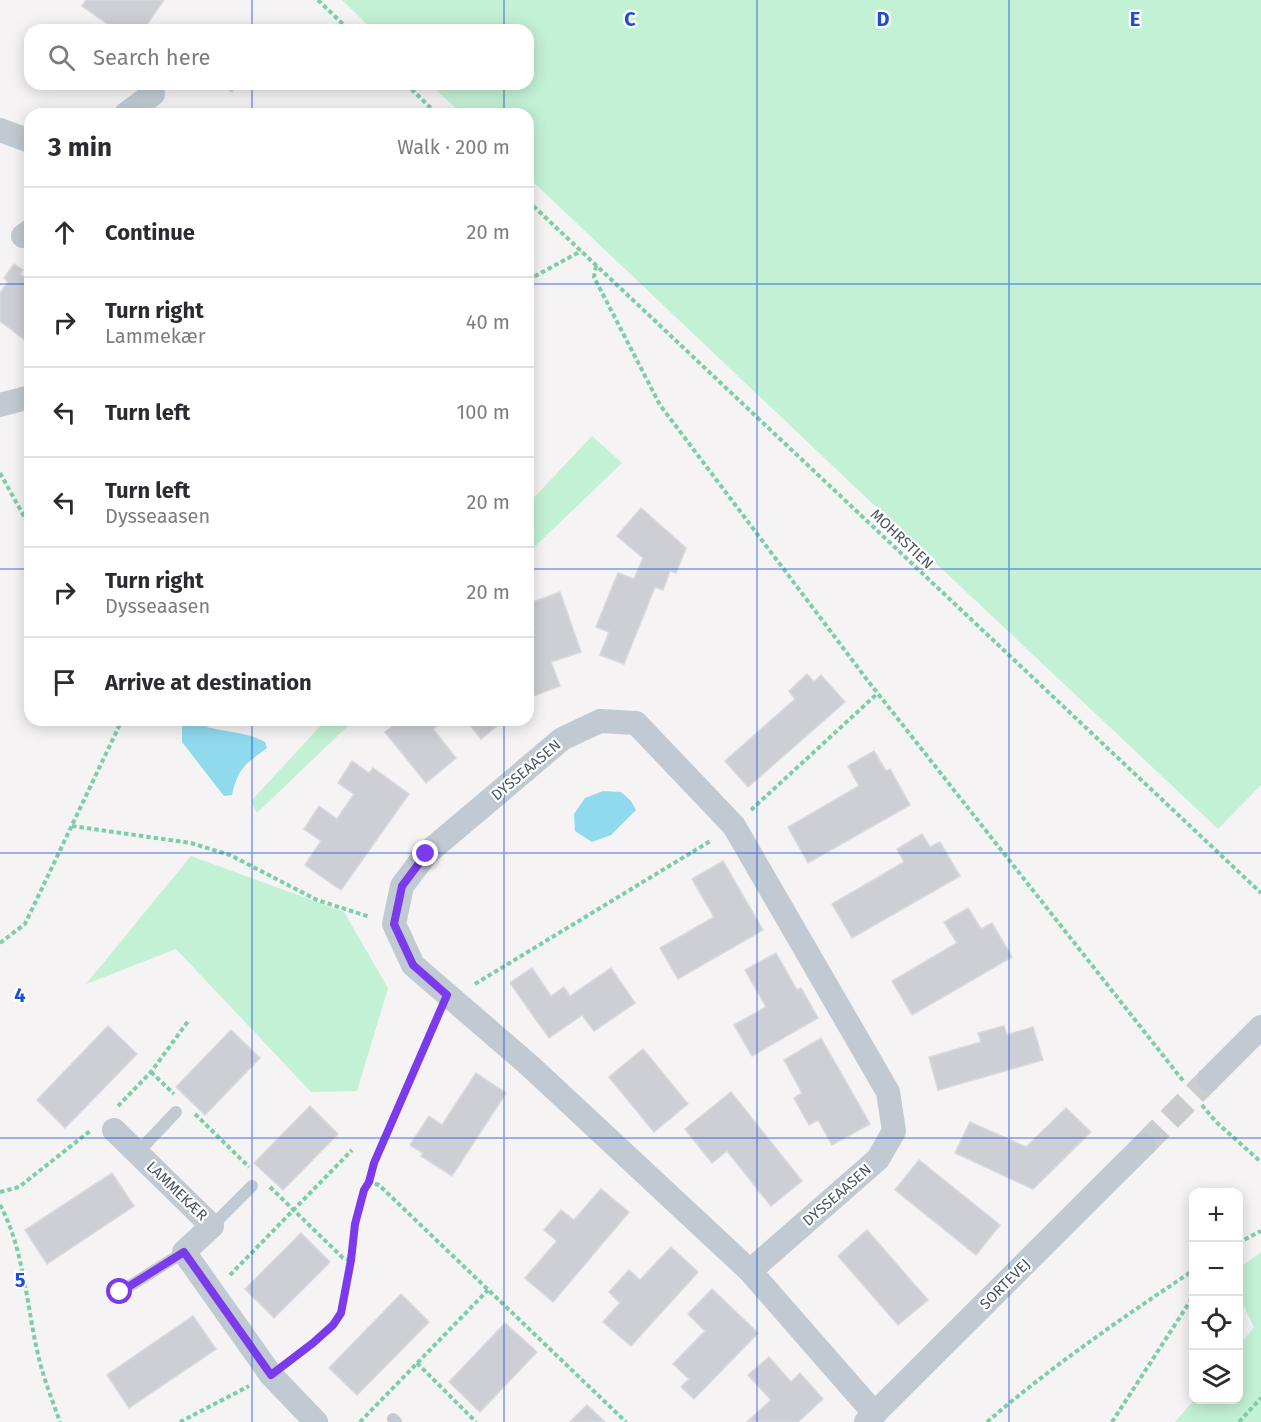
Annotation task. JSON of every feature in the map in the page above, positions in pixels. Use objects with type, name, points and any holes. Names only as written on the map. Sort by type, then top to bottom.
[{"type":"street","points":[[134,108],[153,94]]},
{"type":"street","points":[[0,130],[24,139]]},
{"type":"street","points":[[0,405],[24,399]]},
{"type":"street","name":"DYSSEAASEN","points":[[394,924],[402,886],[426,854],[562,739],[600,721],[636,723],[734,826],[888,1092],[894,1131],[878,1159],[750,1271]]},
{"type":"street","points":[[394,924],[413,965],[530,1066],[750,1271],[871,1418]]},
{"type":"street","points":[[1198,1082],[1261,1027]]},
{"type":"street","name":"LAMMEKÆR","points":[[114,1130],[212,1226],[184,1252]]},
{"type":"street","name":"SORTEVEJ","points":[[871,1418],[1144,1146]]},
{"type":"street","points":[[184,1252],[271,1375],[316,1422]]},
{"type":"lane","points":[[137,1153],[176,1112]]},
{"type":"lane","points":[[212,1226],[252,1185]]},
{"type":"lane","points":[[120,1292],[184,1252]]},
{"type":"path","points":[[318,0],[343,24]]},
{"type":"path","points":[[412,90],[431,108]]},
{"type":"path","name":"MOHRSTIEN","points":[[534,207],[1261,893]]},
{"type":"path","points":[[534,277],[581,251]]},
{"type":"path","points":[[596,266],[594,277],[660,405],[878,693],[1198,1082]]},
{"type":"path","points":[[0,473],[24,516]]},
{"type":"path","points":[[180,1422],[271,1375],[313,1343],[333,1325],[341,1313],[355,1224],[364,1190],[449,997],[734,826],[878,693]]},
{"type":"path","points":[[0,943],[25,924],[119,726]]},
{"type":"path","points":[[72,826],[191,843],[230,855],[317,900],[394,924]]},
{"type":"path","points":[[1201,1104],[1216,1122],[1261,1162]]},
{"type":"path","points":[[213,1292],[352,1150]]},
{"type":"path","points":[[369,1182],[379,1185],[626,1422]]},
{"type":"path","points":[[0,1205],[8,1219],[18,1256],[41,1369],[60,1422]]},
{"type":"path","points":[[1241,1242],[1261,1231]]},
{"type":"path","points":[[987,1422],[1114,1323],[1189,1273]]},
{"type":"path","points":[[360,1422],[488,1290]]},
{"type":"path","points":[[1112,1422],[1192,1296]]},
{"type":"path","points":[[417,1363],[476,1422]]},
{"type":"path","points":[[1239,1422],[1261,1398]]},
{"type":"green space","points":[[342,0],[1261,0],[1261,785],[1218,829],[534,183],[534,108],[456,108],[436,90],[534,90],[534,24],[367,24]]},
{"type":"green space","points":[[592,436],[622,463],[534,547],[534,498]]},
{"type":"green space","points":[[320,726],[348,726],[257,813],[251,801]]},
{"type":"green space","points":[[191,856],[344,912],[388,988],[357,1091],[311,1092],[176,949],[86,984]]},
{"type":"green space","points":[[1261,1252],[1261,1422],[1175,1422],[1191,1404],[1243,1404],[1243,1341],[1254,1327],[1243,1304],[1243,1265]]},
{"type":"water","points":[[206,726],[246,735],[265,742],[267,748],[240,772],[232,795],[224,796],[182,742],[182,727]]},
{"type":"water","points":[[603,791],[621,792],[631,801],[636,810],[611,835],[592,842],[575,831],[574,814],[585,798]]},
{"type":"building","points":[[86,0],[164,0],[147,24],[108,24],[82,6]]},
{"type":"building","points":[[14,264],[23,270],[20,274],[24,277],[24,339],[0,321],[0,293],[8,282],[4,278]]},
{"type":"building","points":[[641,508],[686,548],[676,573],[670,571],[663,590],[655,587],[624,664],[600,655],[609,632],[596,627],[618,573],[634,579],[643,558],[617,536]]},
{"type":"building","points":[[560,592],[581,652],[551,662],[560,686],[534,696],[535,628],[534,602]]},
{"type":"building","points":[[807,674],[814,682],[821,675],[845,702],[748,787],[725,761],[795,699],[789,691]]},
{"type":"building","points":[[392,726],[437,726],[433,729],[456,758],[426,783],[385,732]]},
{"type":"building","points":[[471,726],[497,726],[481,739]]},
{"type":"building","points":[[874,751],[886,771],[890,769],[910,805],[808,863],[788,827],[859,786],[848,766]]},
{"type":"building","points":[[352,761],[369,773],[373,768],[409,794],[341,890],[305,865],[321,841],[304,829],[319,806],[337,819],[354,794],[338,783]]},
{"type":"building","points":[[922,834],[930,847],[940,842],[960,876],[852,938],[832,904],[904,862],[897,849]]},
{"type":"building","points":[[723,861],[763,930],[678,979],[660,948],[714,917],[692,879]]},
{"type":"building","points":[[968,908],[981,929],[992,923],[1012,957],[912,1015],[892,981],[957,943],[944,922]]},
{"type":"building","points":[[776,953],[797,990],[801,988],[818,1018],[752,1056],[734,1025],[766,1007],[745,970]]},
{"type":"building","points":[[532,968],[551,996],[564,987],[570,996],[611,968],[635,1003],[594,1031],[582,1015],[549,1038],[510,983]]},
{"type":"building","points":[[108,1026],[137,1054],[65,1128],[37,1100]]},
{"type":"building","points":[[1004,1026],[1007,1035],[1033,1027],[1043,1060],[938,1090],[929,1057],[981,1042],[978,1033]]},
{"type":"building","points":[[231,1030],[260,1058],[205,1115],[176,1087]]},
{"type":"building","points":[[821,1038],[870,1124],[832,1145],[818,1120],[809,1125],[794,1098],[802,1093],[784,1060]]},
{"type":"building","points":[[643,1049],[688,1104],[654,1132],[609,1077]]},
{"type":"building","points":[[476,1073],[506,1093],[452,1176],[421,1156],[423,1153],[410,1145],[429,1116],[442,1125]]},
{"type":"building","points":[[731,1092],[802,1181],[771,1206],[727,1151],[712,1163],[685,1129]]},
{"type":"building","points":[[310,1106],[338,1134],[283,1190],[254,1163]]},
{"type":"building","points":[[1066,1108],[1091,1132],[1033,1189],[955,1153],[970,1122],[1026,1147]]},
{"type":"building","points":[[919,1160],[1000,1225],[976,1255],[895,1190]]},
{"type":"building","points":[[112,1173],[134,1206],[47,1264],[25,1230]]},
{"type":"building","points":[[601,1189],[629,1212],[553,1302],[525,1278],[557,1241],[544,1230],[561,1210],[574,1220]]},
{"type":"building","points":[[867,1230],[928,1300],[898,1325],[838,1256]]},
{"type":"building","points":[[301,1233],[330,1262],[274,1318],[245,1289]]},
{"type":"building","points":[[671,1247],[698,1272],[631,1346],[603,1322],[620,1303],[609,1292],[629,1270],[640,1280]]},
{"type":"building","points":[[712,1289],[758,1333],[694,1399],[681,1387],[689,1379],[673,1364],[705,1331],[688,1314]]},
{"type":"building","points":[[401,1294],[429,1322],[357,1395],[329,1368]]},
{"type":"building","points":[[193,1316],[216,1349],[129,1408],[107,1375]]},
{"type":"building","points":[[505,1323],[537,1352],[480,1412],[449,1382]]},
{"type":"building","points":[[769,1357],[791,1382],[800,1373],[823,1399],[798,1422],[747,1422],[771,1400],[748,1375]]},
{"type":"building","points":[[587,1405],[605,1422],[570,1422]]},
{"type":"tunnel","points":[[1144,1145],[1209,1079]]},
{"type":"route","points":[[120,1292],[184,1252],[271,1375],[333,1325],[341,1313],[355,1224],[364,1190],[447,995],[413,965],[394,924],[402,886],[426,854]]}]
